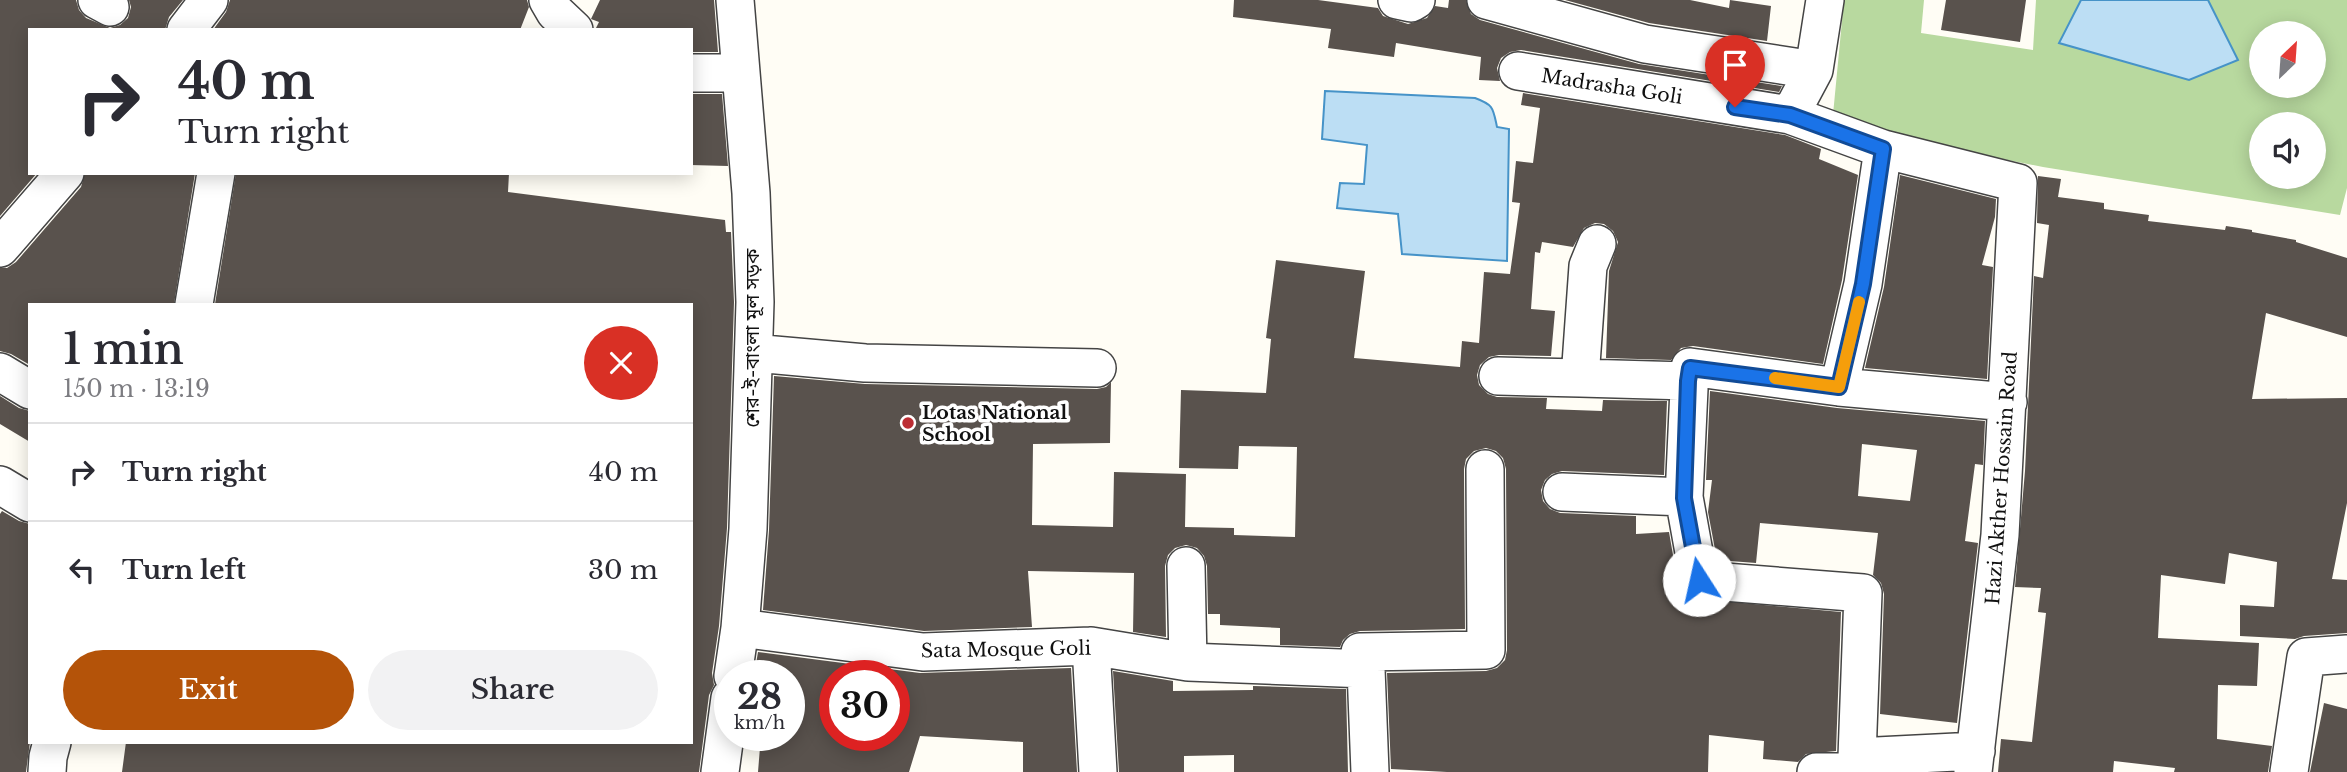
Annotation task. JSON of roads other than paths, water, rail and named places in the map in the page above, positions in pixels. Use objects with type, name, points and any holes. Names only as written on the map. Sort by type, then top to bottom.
[{"type":"street","points":[[188,28],[209,0]]},
{"type":"street","points":[[548,0],[555,12],[572,28]]},
{"type":"street","name":"শের-ই-বাংলা মূল সড়ক","points":[[735,0],[751,194],[755,302],[748,528],[735,660]]},
{"type":"street","points":[[1397,0],[1411,3],[1416,0]]},
{"type":"street","points":[[1486,0],[1645,44],[1814,70]]},
{"type":"street","points":[[1790,115],[1814,70],[1825,0]]},
{"type":"street","name":"Madrasha Goli","points":[[1518,71],[1790,115],[1883,149],[2018,183]]},
{"type":"street","points":[[693,73],[740,73]]},
{"type":"street","points":[[1839,387],[1863,284],[1883,149]]},
{"type":"street","points":[[0,248],[63,175]]},
{"type":"street","points":[[194,303],[216,175]]},
{"type":"street","name":"Hazi Akther Hossain Road","points":[[1975,761],[2000,535],[2018,183]]},
{"type":"street","points":[[1580,378],[1588,266],[1597,244]]},
{"type":"street","points":[[754,353],[865,363],[1097,368]]},
{"type":"street","points":[[1816,772],[1853,772],[1857,757],[1863,593],[1699,580],[1684,498],[1690,368],[1839,387],[2008,401]]},
{"type":"street","points":[[0,372],[28,389]]},
{"type":"street","points":[[1498,376],[1688,381]]},
{"type":"street","points":[[1370,772],[1366,668],[1360,652],[1486,650],[1485,469]]},
{"type":"street","points":[[1562,492],[1684,498]]},
{"type":"street","points":[[1186,566],[1188,662]]},
{"type":"street","name":"Sata Mosque Goli","points":[[740,628],[923,652],[1091,646],[1188,662],[1366,668]]},
{"type":"street","points":[[1091,646],[1098,772]]},
{"type":"street","points":[[2289,772],[2306,657],[2347,654]]},
{"type":"street","points":[[47,772],[51,744]]},
{"type":"street","points":[[1857,757],[1975,761]]},
{"type":"water","points":[[2081,0],[2208,0],[2238,60],[2189,80],[2059,43]]},
{"type":"water","points":[[1325,91],[1475,98],[1489,105],[1497,127],[1509,129],[1507,261],[1402,254],[1398,214],[1337,208],[1340,183],[1364,184],[1367,145],[1322,139]]},
{"type":"place","name":"Lotas National School","points":[[908,423]]}]
